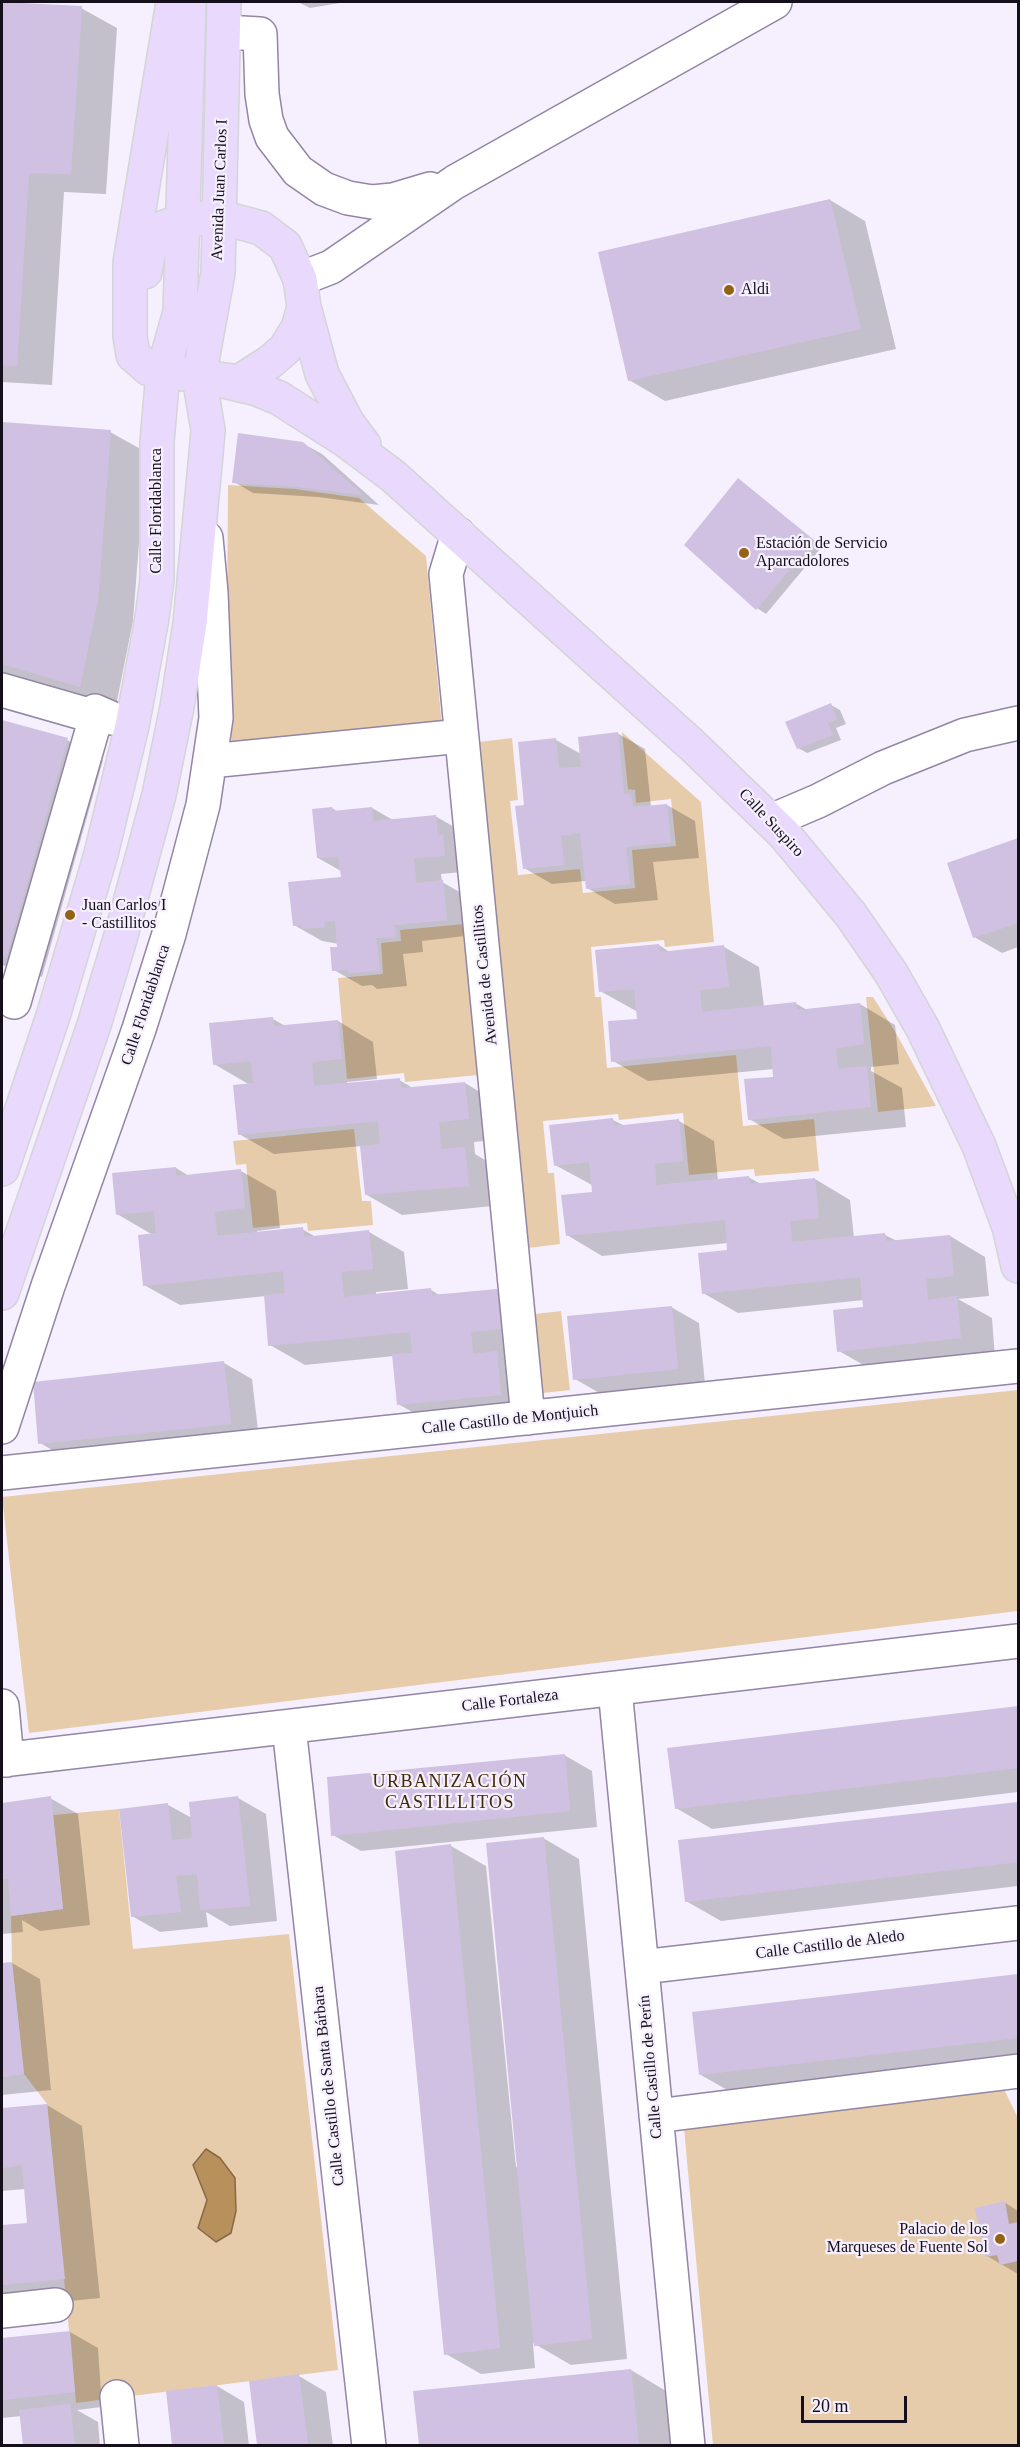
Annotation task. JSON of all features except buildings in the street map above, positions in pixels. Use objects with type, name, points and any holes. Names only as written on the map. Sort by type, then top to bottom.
[{"type":"main road","points":[[173,2],[130,263],[130,345],[134,355],[149,369],[239,382],[270,362],[285,349],[294,335],[302,293]]},
{"type":"main road","points":[[163,372],[180,312],[189,2]]},
{"type":"main road","name":"Avenida Juan Carlos I","points":[[205,377],[218,273],[224,17]]},
{"type":"main road","points":[[130,326],[153,235],[162,228],[184,220],[220,217],[261,228],[285,246],[302,293],[322,374],[334,399],[365,447],[393,476]]},
{"type":"main road","name":"Calle Floridablanca","points":[[2,1169],[54,1013],[99,865],[132,726],[157,579],[157,442],[163,372]]},
{"type":"main road","points":[[205,377],[240,384],[279,398],[345,440],[393,476]]},
{"type":"main road","name":"Calle Floridablanca","points":[[2,1293],[94,1025],[159,795],[177,707],[190,623],[208,430],[205,377]]},
{"type":"main road","name":"Calle Suspiro","points":[[393,476],[692,745],[771,821],[851,915],[891,973],[923,1029],[979,1146],[1009,1227],[1018,1266]]},
{"type":"street","points":[[302,293],[331,267],[454,182],[774,2]]},
{"type":"street","points":[[224,17],[260,34],[262,94],[266,120],[272,137],[298,171],[324,189],[348,198],[372,202],[393,200],[454,182]]},
{"type":"street","name":"Calle Floridablanca","points":[[2,1427],[52,1276],[139,1029],[183,883],[203,805],[216,718],[211,593],[202,497]]},
{"type":"street","name":"Avenida de Castillitos","points":[[458,534],[446,574],[528,1418]]},
{"type":"street","points":[[2,690],[96,717]]},
{"type":"street","points":[[54,1013],[20,998],[8,1000],[96,717],[95,711],[132,726]]},
{"type":"street","points":[[771,821],[818,801],[883,768],[965,735],[1018,723]]},
{"type":"street","points":[[210,762],[462,736]]},
{"type":"street","name":"Calle Castillo de Montjuich","points":[[2,1473],[1018,1366]]},
{"type":"street","name":"Calle Fortaleza","points":[[4,1760],[1018,1641]]},
{"type":"street","name":"Calle Castillo de Perín","points":[[615,1689],[688,2445]]},
{"type":"street","points":[[2,1706],[4,1760]]},
{"type":"street","name":"Calle Castillo de Santa Bárbara","points":[[289,1727],[369,2445]]},
{"type":"street","name":"Calle Castillo de Aledo","points":[[642,1967],[1018,1923]]},
{"type":"street","points":[[656,2116],[1018,2073]]},
{"type":"street","points":[[2,2311],[56,2305]]},
{"type":"street","points":[[117,2397],[122,2445]]},
{"type":"shaded area","points":[[228,485],[295,489],[359,498],[426,556],[443,738],[232,759],[227,626]]},
{"type":"shaded area","points":[[622,732],[701,802],[714,942],[665,947],[664,940],[591,947],[595,997],[601,997],[607,1068],[736,1055],[743,1126],[814,1119],[819,1171],[755,1176],[754,1169],[689,1175],[683,1113],[619,1120],[618,1114],[543,1121],[548,1173],[554,1173],[560,1244],[528,1248],[479,742],[512,738],[518,800],[510,801],[518,875],[580,869],[583,893],[635,888],[632,850],[676,846],[671,799],[636,803],[635,790],[628,789]]},
{"type":"shaded area","points":[[464,924],[478,1075],[405,1082],[404,1073],[347,1079],[338,978],[383,974],[381,943],[401,941],[400,930]]},
{"type":"shaded area","points":[[866,997],[873,997],[896,1033],[936,1106],[878,1112]]},
{"type":"shaded area","points":[[354,1129],[362,1201],[371,1201],[373,1225],[308,1231],[307,1223],[253,1228],[246,1164],[236,1165],[233,1141]]},
{"type":"shaded area","points":[[561,1311],[570,1390],[543,1393],[535,1314]]},
{"type":"shaded area","points":[[1018,1390],[1018,1611],[29,1733],[2,1497]]},
{"type":"shaded area","points":[[119,1809],[133,1949],[289,1934],[338,2370],[76,2403],[47,2104],[24,2074],[12,1962],[11,1916],[63,1909],[53,1815]]},
{"type":"shaded area","points":[[1004,2089],[1018,2118],[1018,2445],[713,2445],[684,2128]]},
{"type":"shaded area","points":[[206,2149],[220,2158],[235,2178],[236,2211],[231,2233],[216,2242],[198,2228],[207,2200],[193,2165]]},
{"type":"place","name":"Aldi","points":[[729,290]]},
{"type":"place","name":"Estación de Servicio Aparcadolores","points":[[744,553]]},
{"type":"place","name":"Juan Carlos I - Castillitos","points":[[70,915]]},
{"type":"place","name":"Palacio de los Marqueses de Fuente Sol","points":[[1000,2239]]},
{"type":"district","name":"URBANIZACIÓN CASTILLITOS","points":[[450,1792]]}]
